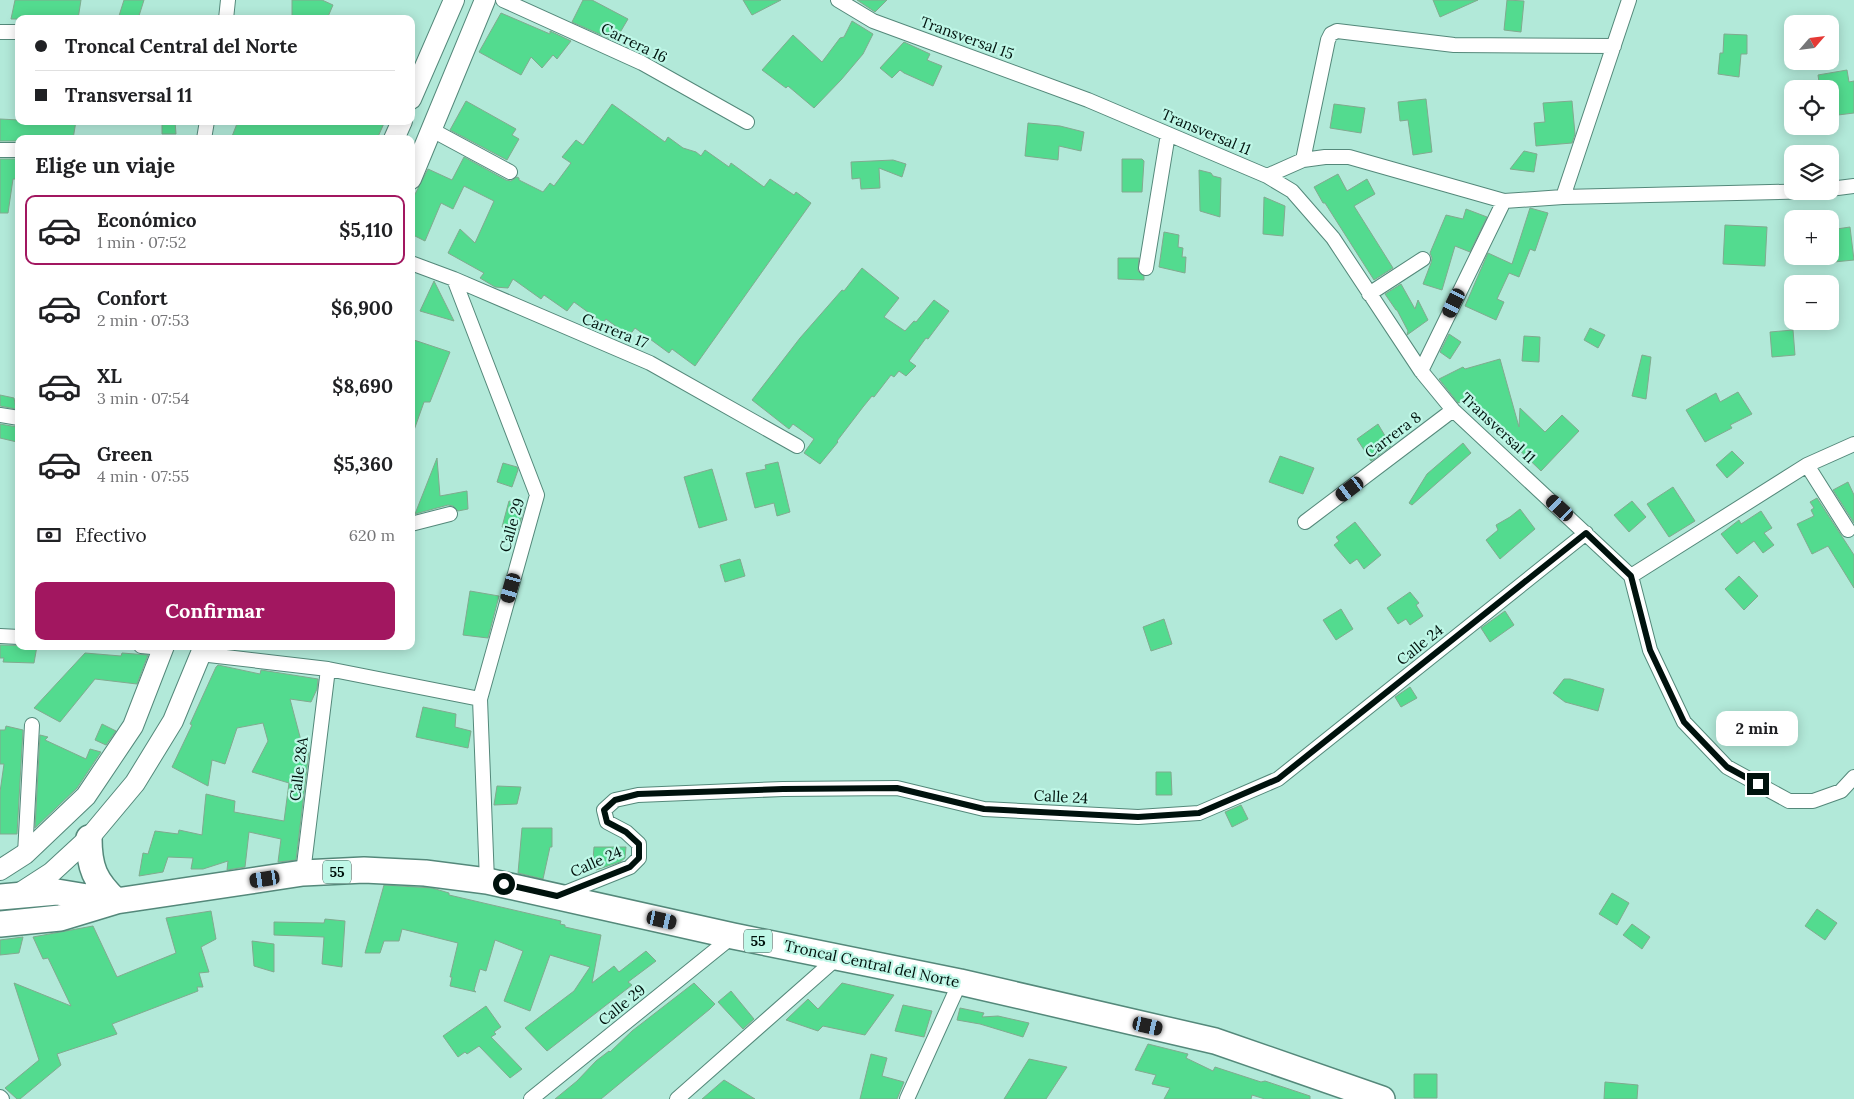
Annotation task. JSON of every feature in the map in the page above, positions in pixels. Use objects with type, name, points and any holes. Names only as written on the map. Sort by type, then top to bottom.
[{"type":"highway","points":[[89,838],[89,856],[94,874],[103,889],[116,901]]},
{"type":"highway","name":"Troncal Central del Norte","points":[[116,901],[303,873],[364,870],[425,873],[487,880],[732,936],[960,982],[1215,1041],[1349,1094],[1382,1099]]},
{"type":"highway","name":"55","points":[[6,901],[57,892],[116,901]]},
{"type":"highway","name":"55","points":[[0,924],[60,918],[116,901]]},
{"type":"main road","points":[[415,91],[454,0]]},
{"type":"main road","points":[[415,170],[485,0]]},
{"type":"main road","points":[[0,870],[25,854],[86,796],[133,726],[163,650]]},
{"type":"main road","points":[[6,901],[51,873],[89,838],[136,783],[173,721],[202,650]]},
{"type":"street","points":[[226,15],[228,0]]},
{"type":"street","name":"Carrera 16","points":[[503,0],[642,63],[747,122]]},
{"type":"street","name":"Transversal 15","points":[[838,0],[873,22],[1088,100]]},
{"type":"street","points":[[1563,197],[1629,0]]},
{"type":"street","points":[[0,32],[15,32]]},
{"type":"street","points":[[1303,160],[1328,40],[1331,34],[1337,32],[1454,45],[1614,46]]},
{"type":"street","name":"Transversal 11","points":[[1088,100],[1267,176],[1292,191],[1334,238],[1421,371],[1453,410],[1631,576]]},
{"type":"street","points":[[432,130],[510,172]]},
{"type":"street","points":[[1146,268],[1168,134]]},
{"type":"street","points":[[0,150],[15,150]]},
{"type":"street","points":[[1267,176],[1303,160],[1325,157],[1349,157],[1504,201],[1563,197],[1784,192]]},
{"type":"street","points":[[1839,188],[1854,186]]},
{"type":"street","points":[[1421,371],[1504,201]]},
{"type":"street","points":[[1369,294],[1423,259]]},
{"type":"street","name":"Carrera 17","points":[[415,265],[650,363],[797,446]]},
{"type":"street","name":"Calle 29","points":[[454,280],[537,495],[480,699],[487,880]]},
{"type":"street","name":"Carrera 8","points":[[1305,522],[1453,410]]},
{"type":"street","points":[[0,414],[15,417]]},
{"type":"street","points":[[1854,444],[1807,464],[1631,576],[1650,650],[1684,722],[1727,767],[1789,801],[1813,801],[1841,791],[1854,777]]},
{"type":"street","points":[[1807,464],[1848,530]]},
{"type":"street","points":[[415,523],[450,514]]},
{"type":"street","name":"Calle 24","points":[[557,896],[630,867],[639,858],[639,844],[626,832],[607,822],[604,810],[615,800],[638,794],[783,789],[897,788],[984,809],[1138,817],[1199,813],[1278,779],[1586,533]]},
{"type":"street","points":[[0,636],[15,637]]},
{"type":"street","points":[[202,650],[328,669],[480,699]]},
{"type":"street","name":"Calle 28A","points":[[303,873],[328,669]]},
{"type":"street","points":[[25,854],[32,725]]},
{"type":"street","name":"Calle 29","points":[[532,1099],[732,936]]},
{"type":"street","points":[[677,1099],[838,957]]},
{"type":"street","points":[[907,1099],[960,982]]},
{"type":"building","points":[[15,0],[81,0],[79,15],[15,15],[15,19],[11,19]]},
{"type":"building","points":[[124,0],[144,0],[139,15],[119,15]]},
{"type":"building","points":[[292,0],[322,0],[333,5],[329,15],[292,15]]},
{"type":"building","points":[[583,0],[592,0],[628,19],[615,41],[572,22]]},
{"type":"building","points":[[743,0],[781,0],[752,15]]},
{"type":"building","points":[[857,0],[887,0],[875,12]]},
{"type":"building","points":[[1433,0],[1478,0],[1440,17]]},
{"type":"building","points":[[1507,0],[1524,1],[1521,32],[1504,30]]},
{"type":"building","points":[[501,13],[571,41],[557,59],[553,55],[542,68],[531,57],[521,75],[479,52]]},
{"type":"building","points":[[852,21],[873,34],[863,54],[814,108],[788,86],[786,88],[762,70],[793,35],[822,62],[840,38],[844,37]]},
{"type":"building","points":[[1724,34],[1747,35],[1747,54],[1741,54],[1739,77],[1718,74],[1720,53],[1723,53]]},
{"type":"building","points":[[904,42],[930,54],[927,60],[942,66],[933,86],[900,70],[892,78],[880,68]]},
{"type":"building","points":[[1847,70],[1849,82],[1854,81],[1854,113],[1839,115],[1839,80],[1819,80],[1818,75]]},
{"type":"building","points":[[1426,99],[1432,152],[1413,155],[1408,120],[1400,121],[1398,102]]},
{"type":"building","points":[[466,101],[516,129],[512,135],[519,139],[507,160],[450,130]]},
{"type":"building","points":[[1572,101],[1575,134],[1572,143],[1536,146],[1534,123],[1545,122],[1543,103]]},
{"type":"building","points":[[612,104],[665,142],[668,137],[683,148],[696,152],[701,156],[705,150],[729,167],[731,163],[764,187],[770,179],[794,195],[796,192],[811,203],[695,366],[672,349],[669,353],[635,328],[629,336],[606,319],[603,323],[574,302],[567,311],[544,295],[541,299],[513,279],[508,288],[495,287],[480,278],[484,273],[448,253],[460,229],[475,243],[494,201],[464,186],[453,209],[441,203],[425,241],[415,236],[415,194],[428,169],[452,180],[464,157],[506,180],[511,181],[517,177],[519,180],[543,192],[550,183],[554,186],[571,163],[562,157],[576,140],[583,145]]},
{"type":"building","points":[[1334,104],[1365,108],[1361,133],[1330,128]]},
{"type":"building","points":[[0,119],[15,120],[15,125],[75,125],[74,135],[15,135],[15,141],[0,141]]},
{"type":"building","points":[[1028,123],[1060,126],[1084,132],[1081,151],[1059,146],[1058,160],[1025,156]]},
{"type":"building","points":[[162,125],[175,125],[176,134],[162,134]]},
{"type":"building","points":[[236,125],[383,125],[379,135],[233,135]]},
{"type":"building","points":[[1524,151],[1537,154],[1534,172],[1510,169]]},
{"type":"building","points":[[0,159],[15,159],[15,179],[13,179],[8,213],[0,213]]},
{"type":"building","points":[[1122,159],[1142,159],[1144,161],[1142,192],[1122,192]]},
{"type":"building","points":[[893,160],[906,164],[902,177],[879,168],[880,188],[861,189],[860,178],[852,179],[851,162]]},
{"type":"building","points":[[1199,170],[1221,178],[1220,217],[1200,211]]},
{"type":"building","points":[[1338,174],[1347,191],[1367,179],[1375,194],[1354,206],[1393,268],[1374,280],[1314,187]]},
{"type":"building","points":[[1264,197],[1285,206],[1283,236],[1263,234]]},
{"type":"building","points":[[1530,208],[1548,213],[1535,251],[1530,249],[1519,277],[1509,273],[1497,299],[1504,302],[1496,320],[1465,306],[1488,253],[1512,264]]},
{"type":"building","points":[[1466,209],[1487,217],[1470,252],[1455,246],[1442,290],[1423,284],[1431,263],[1430,253],[1446,215],[1463,219]]},
{"type":"building","points":[[1725,225],[1767,227],[1765,266],[1723,264]]},
{"type":"building","points":[[1850,227],[1854,260],[1839,262],[1839,229]]},
{"type":"building","points":[[1164,232],[1179,235],[1178,247],[1183,248],[1182,257],[1186,257],[1185,273],[1159,267]]},
{"type":"building","points":[[1118,258],[1139,258],[1138,271],[1144,276],[1144,280],[1118,279]]},
{"type":"building","points":[[862,268],[899,298],[884,317],[905,331],[914,321],[916,322],[934,300],[949,311],[909,361],[916,366],[906,376],[899,371],[894,377],[891,375],[874,397],[872,396],[863,407],[820,464],[804,453],[814,439],[793,424],[789,429],[752,400],[800,338],[842,290],[844,291]]},
{"type":"building","points":[[434,281],[454,321],[420,311]]},
{"type":"building","points":[[1401,284],[1415,309],[1418,300],[1428,320],[1407,335],[1408,331],[1397,310],[1385,294]]},
{"type":"building","points":[[1590,328],[1605,335],[1598,348],[1584,340]]},
{"type":"building","points":[[1793,330],[1795,355],[1772,357],[1770,332]]},
{"type":"building","points":[[1449,334],[1461,342],[1450,359],[1440,352]]},
{"type":"building","points":[[1524,336],[1540,337],[1539,362],[1522,361]]},
{"type":"building","points":[[415,340],[450,352],[430,402],[424,402],[415,427]]},
{"type":"building","points":[[1642,355],[1651,357],[1646,399],[1632,396]]},
{"type":"building","points":[[1500,359],[1519,427],[1520,408],[1545,432],[1562,415],[1579,431],[1541,471],[1480,412],[1476,414],[1468,398],[1458,403],[1439,379],[1463,367],[1465,369]]},
{"type":"building","points":[[1738,392],[1752,414],[1730,425],[1732,428],[1705,442],[1686,410],[1716,393],[1720,402]]},
{"type":"building","points":[[0,395],[14,398],[15,409],[0,406]]},
{"type":"building","points":[[0,424],[15,427],[15,442],[0,438]]},
{"type":"building","points":[[1378,424],[1391,446],[1371,461],[1357,439]]},
{"type":"building","points":[[1463,443],[1471,453],[1412,505],[1409,503],[1427,474]]},
{"type":"building","points":[[1732,451],[1744,463],[1727,478],[1716,465]]},
{"type":"building","points":[[1280,456],[1314,468],[1303,494],[1269,482]]},
{"type":"building","points":[[437,458],[440,496],[467,491],[468,509],[458,511],[453,506],[448,505],[415,514]]},
{"type":"building","points":[[778,462],[790,512],[777,516],[774,503],[755,508],[746,473],[766,469],[765,465]]},
{"type":"building","points":[[503,463],[517,467],[518,470],[512,487],[497,482]]},
{"type":"building","points":[[712,469],[727,520],[699,528],[684,477]]},
{"type":"building","points":[[1848,482],[1854,495],[1854,523],[1833,490]]},
{"type":"building","points":[[1673,487],[1695,521],[1669,537],[1647,504]]},
{"type":"building","points":[[1817,498],[1854,555],[1854,588],[1828,546],[1812,554],[1797,524],[1814,516],[1811,510],[1814,508],[1810,502]]},
{"type":"building","points":[[509,501],[525,505],[518,530],[502,527]]},
{"type":"building","points":[[1632,501],[1646,517],[1629,532],[1614,515]]},
{"type":"building","points":[[1520,509],[1535,529],[1500,559],[1486,540],[1498,530],[1496,525]]},
{"type":"building","points":[[1761,511],[1772,528],[1764,533],[1774,545],[1763,553],[1754,541],[1737,554],[1721,534],[1739,520],[1741,524]]},
{"type":"building","points":[[1355,522],[1381,555],[1364,569],[1357,559],[1350,564],[1334,545],[1339,541],[1336,537]]},
{"type":"building","points":[[740,559],[745,576],[725,582],[720,565]]},
{"type":"building","points":[[1739,576],[1758,596],[1744,610],[1725,589]]},
{"type":"building","points":[[470,591],[499,596],[488,638],[463,635]]},
{"type":"building","points":[[1410,592],[1419,603],[1416,605],[1423,616],[1410,625],[1406,619],[1398,624],[1387,608]]},
{"type":"building","points":[[1341,609],[1353,629],[1336,640],[1323,620]]},
{"type":"building","points":[[1505,611],[1514,625],[1490,642],[1481,628]]},
{"type":"building","points":[[1164,619],[1172,644],[1151,651],[1143,627]]},
{"type":"building","points":[[0,645],[15,645],[15,650],[36,650],[34,663],[3,662],[4,658],[0,658]]},
{"type":"building","points":[[85,653],[121,656],[122,653],[148,655],[137,684],[95,679],[60,722],[34,708]]},
{"type":"building","points":[[218,665],[260,674],[261,670],[318,679],[317,689],[311,702],[290,699],[304,752],[309,752],[296,860],[278,862],[281,839],[249,832],[245,867],[227,870],[228,861],[203,869],[191,869],[193,858],[168,857],[163,872],[139,876],[143,853],[148,854],[155,831],[178,834],[179,830],[202,835],[206,794],[235,801],[234,812],[284,821],[289,783],[252,772],[268,741],[263,723],[237,728],[225,764],[212,760],[208,786],[172,767]]},
{"type":"building","points":[[1564,679],[1604,689],[1598,711],[1565,702],[1553,693]]},
{"type":"building","points":[[1410,687],[1417,698],[1401,707],[1395,697]]},
{"type":"building","points":[[423,707],[456,714],[455,727],[471,731],[468,748],[416,737]]},
{"type":"building","points":[[102,724],[116,731],[106,745],[95,740]]},
{"type":"building","points":[[6,726],[23,730],[17,834],[0,834],[0,792],[4,764],[0,764],[0,730],[5,730]]},
{"type":"building","points":[[40,735],[48,737],[45,740],[86,759],[90,749],[101,752],[77,788],[35,828]]},
{"type":"building","points":[[1156,772],[1171,772],[1172,795],[1156,795]]},
{"type":"building","points":[[497,786],[521,787],[517,804],[494,805]]},
{"type":"building","points":[[1241,805],[1248,819],[1232,827],[1225,812]]},
{"type":"building","points":[[522,828],[552,828],[552,847],[550,847],[543,879],[518,873]]},
{"type":"building","points":[[594,847],[626,847],[625,858],[620,862],[596,870],[593,860]]},
{"type":"building","points":[[384,885],[432,888],[449,893],[449,895],[561,921],[560,924],[565,925],[565,927],[601,935],[592,983],[614,966],[619,972],[646,951],[656,961],[628,982],[632,985],[547,1051],[525,1028],[574,991],[590,967],[550,955],[530,1011],[504,1001],[523,951],[495,940],[486,971],[480,969],[474,990],[476,992],[450,986],[452,977],[450,977],[458,943],[402,929],[399,941],[384,941],[380,953],[365,953]]},
{"type":"building","points":[[1612,893],[1629,903],[1617,925],[1599,914]]},
{"type":"building","points":[[1817,909],[1837,923],[1825,940],[1805,926]]},
{"type":"building","points":[[211,911],[216,939],[201,947],[209,972],[199,973],[203,987],[197,987],[198,991],[112,1024],[117,1034],[57,1054],[61,1065],[20,1099],[17,1099],[5,1088],[39,1060],[14,983],[71,1006],[48,958],[43,959],[33,937],[93,926],[117,977],[176,953],[166,918]]},
{"type":"building","points":[[325,919],[345,921],[342,967],[322,964],[324,937],[274,935],[274,922],[324,923]]},
{"type":"building","points":[[1632,924],[1650,937],[1642,949],[1623,935]]},
{"type":"building","points":[[23,937],[19,953],[0,955],[0,940]]},
{"type":"building","points":[[252,941],[274,944],[274,972],[254,966]]},
{"type":"building","points":[[694,983],[715,1004],[710,1009],[601,1099],[555,1099],[577,1081],[596,1061],[610,1052],[632,1031]]},
{"type":"building","points":[[842,983],[894,995],[865,1035],[823,1026],[818,1031],[786,1020],[808,999],[818,1009]]},
{"type":"building","points":[[731,991],[754,1019],[743,1029],[718,1002]]},
{"type":"building","points":[[903,1005],[932,1011],[924,1037],[895,1031]]},
{"type":"building","points":[[486,1006],[501,1027],[491,1037],[522,1069],[510,1078],[479,1046],[467,1054],[465,1052],[458,1057],[443,1036]]},
{"type":"building","points":[[960,1008],[984,1013],[982,1017],[998,1016],[1029,1023],[1023,1037],[980,1024],[957,1020]]},
{"type":"building","points":[[1148,1044],[1188,1054],[1186,1058],[1213,1071],[1215,1067],[1261,1082],[1265,1081],[1310,1096],[1310,1099],[1265,1099],[1252,1095],[1251,1099],[1164,1099],[1170,1088],[1152,1084],[1156,1075],[1135,1070]]},
{"type":"building","points":[[871,1054],[887,1058],[882,1076],[904,1082],[897,1099],[860,1099]]},
{"type":"building","points":[[1029,1059],[1067,1067],[1046,1099],[1004,1099]]},
{"type":"building","points":[[1414,1074],[1437,1074],[1437,1098],[1414,1098]]},
{"type":"building","points":[[724,1080],[755,1099],[702,1099]]},
{"type":"building","points":[[1605,1082],[1638,1085],[1637,1099],[1604,1099]]},
{"type":"route","points":[[504,884],[557,896],[630,867],[639,858],[639,844],[626,832],[607,822],[604,810],[615,800],[638,794],[783,789],[897,788],[984,809],[1138,817],[1199,813],[1278,779],[1586,533],[1631,576],[1650,650],[1684,722],[1727,767],[1758,784]]}]
